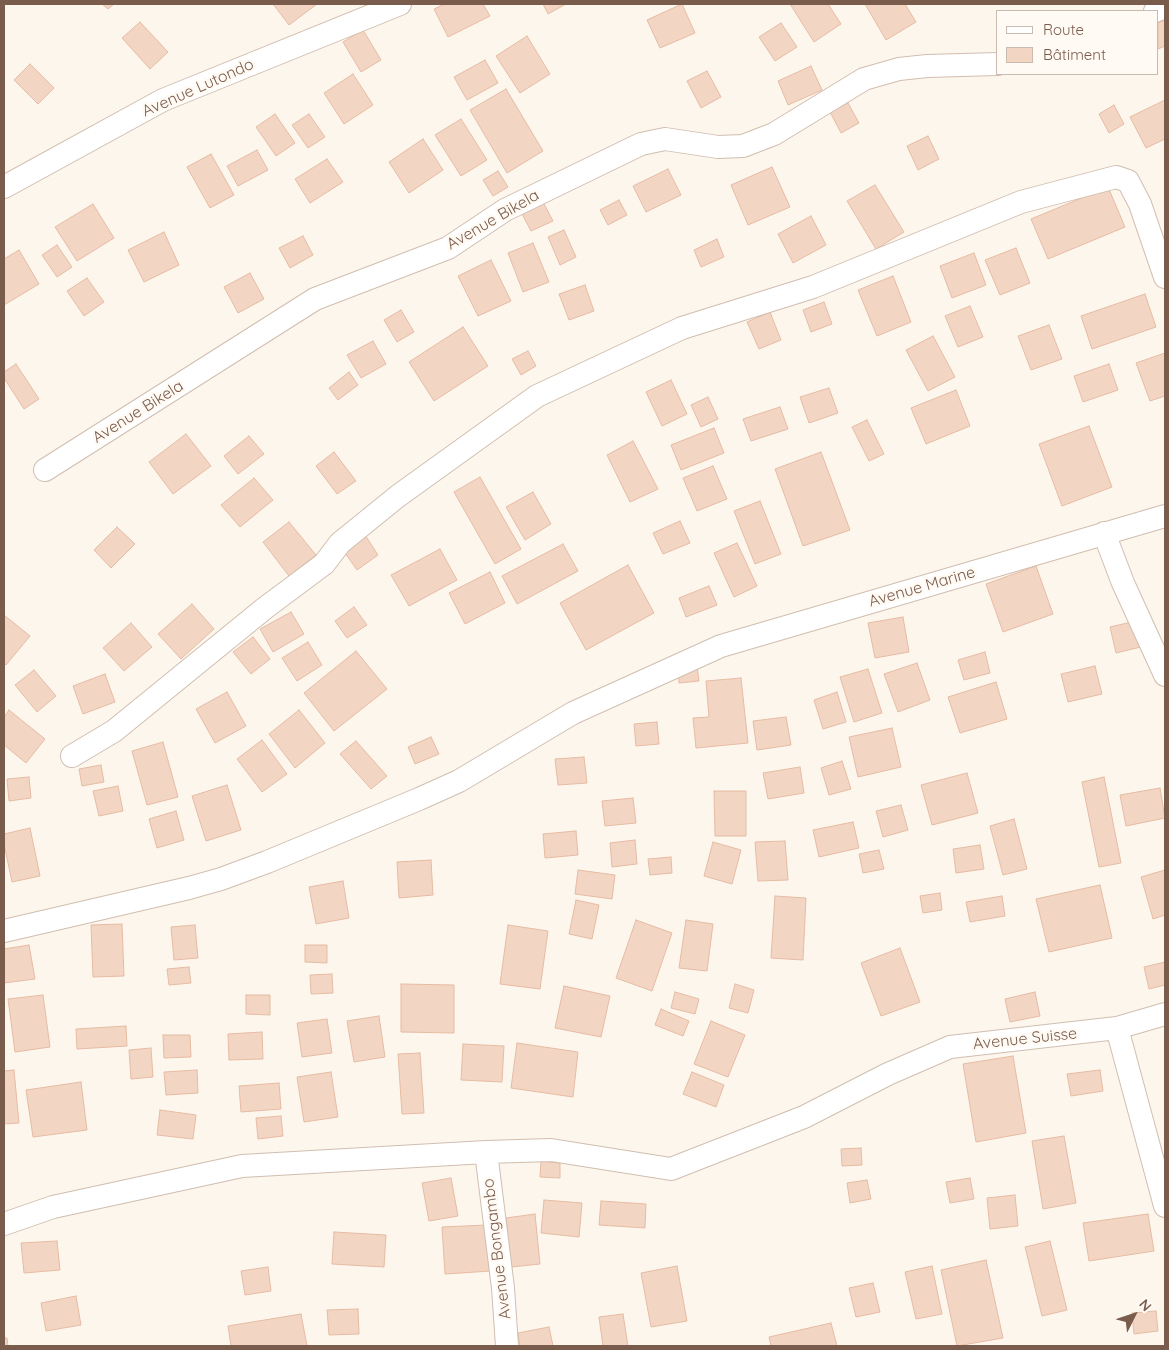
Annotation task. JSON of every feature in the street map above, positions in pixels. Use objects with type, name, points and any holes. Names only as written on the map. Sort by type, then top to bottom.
[{"type":"street","name":"Avenue Lutondo","points":[[4,187],[163,100],[400,4]]},
{"type":"street","name":"Avenue Bikela","points":[[46,470],[315,299],[448,248],[505,210],[641,144],[665,139],[718,146],[743,146],[774,134],[864,79],[899,69],[928,66],[996,64]]},
{"type":"street","points":[[72,756],[114,731],[265,608],[324,564],[340,543],[398,496],[537,396],[682,328],[813,287],[1021,202],[1116,177],[1128,181],[1140,204],[1165,277]]},
{"type":"street","name":"Avenue Marine","points":[[4,931],[189,888],[267,862],[459,780],[573,713],[720,646],[1165,516]]},
{"type":"street","points":[[1104,534],[1123,583],[1165,676]]},
{"type":"street","name":"Avenue Suisse","points":[[4,1224],[52,1207],[242,1166],[552,1150],[671,1169],[804,1117],[888,1074],[950,1047],[1117,1028],[1165,1014]]},
{"type":"street","points":[[1117,1028],[1165,1206]]},
{"type":"street","name":"Avenue Bongambo","points":[[486,1152],[503,1288],[507,1346]]},
{"type":"building","points":[[102,4],[114,4],[108,9]]},
{"type":"building","points":[[273,4],[317,4],[289,25]]},
{"type":"building","points":[[445,4],[483,4],[490,16],[448,37],[434,9]]},
{"type":"building","points":[[543,4],[566,4],[548,14]]},
{"type":"building","points":[[682,4],[695,33],[660,48],[647,20]]},
{"type":"building","points":[[790,4],[828,4],[841,24],[814,42]]},
{"type":"building","points":[[865,4],[905,4],[916,22],[886,40]]},
{"type":"building","points":[[1165,20],[1165,46],[1159,49],[1159,23]]},
{"type":"building","points":[[140,22],[168,52],[150,69],[122,38]]},
{"type":"building","points":[[781,23],[797,47],[775,61],[759,37]]},
{"type":"building","points":[[363,30],[381,60],[361,72],[343,42]]},
{"type":"building","points":[[527,36],[550,74],[520,93],[496,56]]},
{"type":"building","points":[[485,60],[498,83],[467,100],[454,77]]},
{"type":"building","points":[[30,64],[54,88],[38,104],[14,80]]},
{"type":"building","points":[[811,66],[822,90],[788,105],[778,81]]},
{"type":"building","points":[[707,71],[721,97],[701,108],[687,81]]},
{"type":"building","points":[[353,74],[373,105],[344,124],[324,93]]},
{"type":"building","points":[[506,89],[543,151],[507,173],[470,110]]},
{"type":"building","points":[[1165,100],[1165,139],[1146,148],[1130,117]]},
{"type":"building","points":[[848,103],[859,123],[841,133],[830,112]]},
{"type":"building","points":[[1114,105],[1124,124],[1109,133],[1099,114]]},
{"type":"building","points":[[275,114],[295,143],[276,156],[256,127]]},
{"type":"building","points":[[309,114],[325,137],[308,148],[292,125]]},
{"type":"building","points":[[461,119],[487,160],[461,176],[435,135]]},
{"type":"building","points":[[928,136],[939,159],[918,170],[907,146]]},
{"type":"building","points":[[423,139],[443,170],[409,193],[389,162]]},
{"type":"building","points":[[257,150],[268,170],[238,186],[227,166]]},
{"type":"building","points":[[211,154],[234,195],[210,208],[187,167]]},
{"type":"building","points":[[327,159],[343,182],[310,203],[295,179]]},
{"type":"building","points":[[772,167],[790,207],[748,225],[731,185]]},
{"type":"building","points":[[668,169],[681,195],[646,212],[633,186]]},
{"type":"building","points":[[498,171],[508,187],[493,196],[483,180]]},
{"type":"building","points":[[875,185],[904,232],[876,249],[847,201]]},
{"type":"building","points":[[1108,187],[1125,227],[1048,259],[1031,219]]},
{"type":"building","points":[[619,200],[627,215],[608,225],[600,210]]},
{"type":"building","points":[[543,202],[553,221],[531,231],[521,212]]},
{"type":"building","points":[[93,204],[114,238],[77,261],[55,227]]},
{"type":"building","points":[[811,216],[826,245],[793,263],[778,234]]},
{"type":"building","points":[[564,230],[576,257],[560,265],[548,237]]},
{"type":"building","points":[[164,232],[179,265],[144,282],[128,250]]},
{"type":"building","points":[[303,236],[313,255],[290,268],[279,248]]},
{"type":"building","points":[[717,239],[724,257],[701,267],[694,250]]},
{"type":"building","points":[[533,243],[549,282],[523,292],[508,253]]},
{"type":"building","points":[[57,245],[72,267],[57,277],[42,255]]},
{"type":"building","points":[[1016,248],[1030,283],[1000,295],[985,260]]},
{"type":"building","points":[[19,250],[39,284],[4,305],[4,259]]},
{"type":"building","points":[[974,253],[986,285],[952,298],[940,266]]},
{"type":"building","points":[[491,260],[511,301],[478,316],[458,276]]},
{"type":"building","points":[[250,273],[264,299],[238,313],[224,287]]},
{"type":"building","points":[[893,276],[911,322],[877,336],[858,290]]},
{"type":"building","points":[[87,278],[104,302],[84,316],[67,291]]},
{"type":"building","points":[[585,285],[594,311],[569,320],[559,294]]},
{"type":"building","points":[[1145,294],[1156,327],[1092,349],[1081,316]]},
{"type":"building","points":[[824,302],[832,324],[811,332],[803,310]]},
{"type":"building","points":[[970,306],[983,337],[958,347],[945,316]]},
{"type":"building","points":[[401,310],[414,332],[397,342],[384,320]]},
{"type":"building","points":[[770,312],[781,340],[759,349],[747,322]]},
{"type":"building","points":[[1049,325],[1062,359],[1031,370],[1018,336]]},
{"type":"building","points":[[463,327],[488,366],[434,401],[409,362]]},
{"type":"building","points":[[933,336],[955,377],[928,391],[906,350]]},
{"type":"building","points":[[373,341],[386,364],[361,378],[347,355]]},
{"type":"building","points":[[528,351],[536,366],[521,375],[512,359]]},
{"type":"building","points":[[1165,353],[1165,396],[1150,401],[1136,363]]},
{"type":"building","points":[[16,364],[39,399],[24,409],[4,378],[4,372]]},
{"type":"building","points":[[1109,364],[1118,390],[1083,402],[1074,376]]},
{"type":"building","points":[[349,372],[358,385],[338,400],[329,388]]},
{"type":"building","points":[[671,380],[687,414],[662,426],[646,392]]},
{"type":"building","points":[[829,388],[838,413],[809,423],[800,397]]},
{"type":"building","points":[[956,390],[970,426],[926,444],[911,408]]},
{"type":"building","points":[[708,397],[718,419],[701,427],[691,405]]},
{"type":"building","points":[[780,407],[788,429],[751,441],[743,419]]},
{"type":"building","points":[[867,420],[884,454],[869,461],[852,427]]},
{"type":"building","points":[[1089,426],[1112,487],[1062,506],[1039,444]]},
{"type":"building","points":[[714,428],[724,453],[681,470],[671,445]]},
{"type":"building","points":[[186,434],[211,466],[173,494],[149,462]]},
{"type":"building","points":[[249,436],[264,454],[238,474],[224,456]]},
{"type":"building","points":[[633,441],[658,489],[630,502],[607,455]]},
{"type":"building","points":[[334,452],[356,481],[337,494],[316,466]]},
{"type":"building","points":[[821,452],[850,530],[803,546],[775,469]]},
{"type":"building","points":[[713,466],[727,499],[697,511],[683,478]]},
{"type":"building","points":[[480,477],[521,549],[495,564],[454,492]]},
{"type":"building","points":[[254,478],[273,500],[240,527],[221,505]]},
{"type":"building","points":[[533,492],[551,524],[525,540],[506,507]]},
{"type":"building","points":[[760,501],[781,554],[755,564],[734,511]]},
{"type":"building","points":[[680,521],[690,543],[663,554],[653,533]]},
{"type":"building","points":[[289,522],[316,555],[289,576],[263,542]]},
{"type":"building","points":[[117,527],[135,544],[111,568],[94,550]]},
{"type":"building","points":[[365,535],[378,555],[357,570],[343,550]]},
{"type":"building","points":[[737,543],[757,586],[734,597],[714,553]]},
{"type":"building","points":[[563,544],[578,571],[517,604],[502,576]]},
{"type":"building","points":[[440,549],[457,580],[409,606],[391,575]]},
{"type":"building","points":[[628,565],[654,613],[586,650],[560,603]]},
{"type":"building","points":[[1036,566],[1053,614],[1003,632],[986,584]]},
{"type":"building","points":[[490,572],[505,603],[465,624],[449,593]]},
{"type":"building","points":[[709,586],[717,605],[686,617],[679,598]]},
{"type":"building","points":[[192,604],[214,629],[181,659],[158,634]]},
{"type":"building","points":[[354,607],[367,625],[347,638],[335,621]]},
{"type":"building","points":[[291,612],[304,634],[273,652],[260,629]]},
{"type":"building","points":[[4,615],[30,636],[6,665],[4,663]]},
{"type":"building","points":[[903,617],[909,652],[875,658],[868,623]]},
{"type":"building","points":[[1140,620],[1145,646],[1116,653],[1110,627]]},
{"type":"building","points":[[131,623],[152,647],[124,671],[103,648]]},
{"type":"building","points":[[253,637],[270,659],[251,674],[233,652]]},
{"type":"building","points":[[308,642],[322,665],[297,681],[282,658]]},
{"type":"building","points":[[356,651],[387,689],[334,731],[304,693]]},
{"type":"building","points":[[985,652],[990,673],[964,680],[958,660]]},
{"type":"building","points":[[917,663],[930,700],[898,712],[884,674]]},
{"type":"building","points":[[697,666],[699,681],[679,683],[678,668]]},
{"type":"building","points":[[1095,666],[1102,694],[1068,702],[1061,674]]},
{"type":"building","points":[[868,669],[882,713],[854,722],[840,677]]},
{"type":"building","points":[[34,670],[56,696],[37,712],[15,685]]},
{"type":"building","points":[[105,674],[115,702],[83,714],[73,686]]},
{"type":"building","points":[[741,678],[748,743],[696,748],[693,718],[709,717],[706,681]]},
{"type":"building","points":[[996,682],[1007,719],[960,733],[948,697]]},
{"type":"building","points":[[227,692],[246,726],[215,743],[196,709]]},
{"type":"building","points":[[837,692],[846,722],[823,729],[814,700]]},
{"type":"building","points":[[9,710],[45,739],[26,763],[4,745],[4,717]]},
{"type":"building","points":[[299,710],[325,743],[295,768],[269,734]]},
{"type":"building","points":[[786,717],[791,745],[757,750],[753,721]]},
{"type":"building","points":[[657,722],[659,744],[636,746],[634,724]]},
{"type":"building","points":[[892,728],[901,767],[858,777],[849,737]]},
{"type":"building","points":[[431,737],[439,754],[415,764],[408,747]]},
{"type":"building","points":[[262,740],[287,774],[262,792],[237,759]]},
{"type":"building","points":[[356,741],[387,776],[371,789],[340,754]]},
{"type":"building","points":[[163,742],[178,797],[147,805],[132,751]]},
{"type":"building","points":[[584,757],[587,783],[558,785],[555,759]]},
{"type":"building","points":[[842,761],[851,789],[829,795],[821,768]]},
{"type":"building","points":[[101,765],[104,782],[82,786],[79,769]]},
{"type":"building","points":[[800,767],[804,793],[768,799],[763,773]]},
{"type":"building","points":[[967,773],[978,813],[932,825],[921,785]]},
{"type":"building","points":[[29,777],[31,798],[9,801],[7,779]]},
{"type":"building","points":[[1104,777],[1121,863],[1099,867],[1082,782]]},
{"type":"building","points":[[227,785],[241,830],[206,841],[192,796]]},
{"type":"building","points":[[118,786],[123,811],[99,816],[93,791]]},
{"type":"building","points":[[1160,788],[1165,818],[1126,826],[1120,795]]},
{"type":"building","points":[[714,791],[746,791],[746,836],[715,836]]},
{"type":"building","points":[[633,798],[636,823],[605,826],[602,801]]},
{"type":"building","points":[[901,805],[908,830],[883,837],[876,811]]},
{"type":"building","points":[[176,811],[184,840],[157,848],[149,819]]},
{"type":"building","points":[[1014,819],[1027,869],[1003,875],[990,826]]},
{"type":"building","points":[[853,822],[859,848],[819,857],[813,830]]},
{"type":"building","points":[[30,828],[40,876],[12,882],[4,844],[4,834]]},
{"type":"building","points":[[576,831],[578,855],[545,858],[543,834]]},
{"type":"building","points":[[635,840],[637,864],[612,867],[610,843]]},
{"type":"building","points":[[785,841],[788,880],[758,881],[755,842]]},
{"type":"building","points":[[713,842],[741,850],[732,884],[704,876]]},
{"type":"building","points":[[980,845],[984,869],[956,873],[953,849]]},
{"type":"building","points":[[879,850],[884,869],[863,873],[859,854]]},
{"type":"building","points":[[671,857],[672,873],[650,875],[648,859]]},
{"type":"building","points":[[431,860],[433,895],[399,898],[397,862]]},
{"type":"building","points":[[578,870],[615,875],[612,899],[575,894]]},
{"type":"building","points":[[1165,870],[1165,915],[1153,919],[1141,877]]},
{"type":"building","points":[[343,881],[349,918],[316,924],[309,887]]},
{"type":"building","points":[[1100,885],[1112,938],[1049,952],[1036,899]]},
{"type":"building","points":[[940,893],[942,910],[923,913],[920,896]]},
{"type":"building","points":[[775,896],[806,898],[803,960],[771,958]]},
{"type":"building","points":[[1002,896],[1005,916],[970,922],[966,902]]},
{"type":"building","points":[[576,900],[599,905],[592,939],[569,934]]},
{"type":"building","points":[[636,920],[672,933],[652,991],[616,978]]},
{"type":"building","points":[[686,920],[713,924],[707,971],[679,968]]},
{"type":"building","points":[[122,924],[124,976],[93,977],[91,925]]},
{"type":"building","points":[[195,925],[198,958],[174,960],[171,927]]},
{"type":"building","points":[[508,925],[548,931],[540,989],[500,984]]},
{"type":"building","points":[[29,945],[35,979],[4,983],[4,949]]},
{"type":"building","points":[[305,945],[327,945],[327,963],[305,962]]},
{"type":"building","points":[[900,948],[920,1002],[881,1016],[861,963]]},
{"type":"building","points":[[1165,962],[1165,985],[1149,989],[1144,967]]},
{"type":"building","points":[[189,967],[191,983],[169,985],[167,969]]},
{"type":"building","points":[[332,974],[333,993],[311,994],[310,975]]},
{"type":"building","points":[[401,984],[454,985],[454,1033],[401,1032]]},
{"type":"building","points":[[735,984],[754,990],[748,1013],[729,1008]]},
{"type":"building","points":[[564,986],[610,996],[601,1037],[555,1028]]},
{"type":"building","points":[[675,992],[699,999],[695,1014],[671,1008]]},
{"type":"building","points":[[1035,992],[1040,1016],[1010,1022],[1005,999]]},
{"type":"building","points":[[43,995],[50,1047],[15,1052],[8,999]]},
{"type":"building","points":[[246,995],[270,995],[270,1015],[246,1014]]},
{"type":"building","points":[[661,1009],[689,1021],[683,1036],[655,1025]]},
{"type":"building","points":[[379,1016],[385,1057],[354,1062],[347,1021]]},
{"type":"building","points":[[327,1019],[332,1053],[302,1057],[297,1023]]},
{"type":"building","points":[[711,1021],[745,1035],[728,1077],[694,1064]]},
{"type":"building","points":[[126,1026],[127,1046],[77,1049],[76,1029]]},
{"type":"building","points":[[262,1032],[263,1059],[229,1060],[228,1034]]},
{"type":"building","points":[[163,1035],[190,1035],[191,1057],[164,1058]]},
{"type":"building","points":[[517,1043],[578,1052],[573,1097],[511,1088]]},
{"type":"building","points":[[463,1044],[504,1046],[502,1082],[461,1080]]},
{"type":"building","points":[[151,1048],[153,1077],[131,1079],[129,1050]]},
{"type":"building","points":[[420,1053],[424,1113],[402,1114],[398,1054]]},
{"type":"building","points":[[1013,1056],[1026,1133],[976,1142],[963,1064]]},
{"type":"building","points":[[14,1070],[19,1123],[4,1124],[4,1071]]},
{"type":"building","points":[[197,1070],[198,1093],[166,1095],[164,1072]]},
{"type":"building","points":[[1100,1070],[1103,1091],[1071,1096],[1067,1074]]},
{"type":"building","points":[[331,1072],[338,1117],[304,1122],[297,1077]]},
{"type":"building","points":[[692,1072],[724,1085],[716,1107],[683,1094]]},
{"type":"building","points":[[81,1082],[87,1130],[33,1137],[26,1090]]},
{"type":"building","points":[[279,1083],[281,1109],[241,1112],[239,1086]]},
{"type":"building","points":[[160,1110],[196,1115],[193,1139],[157,1135]]},
{"type":"building","points":[[281,1116],[283,1136],[258,1139],[256,1118]]},
{"type":"building","points":[[1064,1136],[1076,1203],[1043,1209],[1032,1141]]},
{"type":"building","points":[[861,1148],[862,1165],[842,1166],[841,1149]]},
{"type":"building","points":[[541,1161],[560,1163],[560,1178],[540,1177]]},
{"type":"building","points":[[451,1178],[458,1216],[429,1221],[422,1183]]},
{"type":"building","points":[[970,1178],[974,1199],[950,1203],[946,1182]]},
{"type":"building","points":[[867,1180],[871,1199],[850,1203],[847,1183]]},
{"type":"building","points":[[1015,1195],[1018,1226],[990,1229],[987,1198]]},
{"type":"building","points":[[544,1200],[582,1203],[579,1237],[541,1233]]},
{"type":"building","points":[[601,1201],[646,1204],[645,1228],[599,1225]]},
{"type":"building","points":[[535,1214],[540,1264],[511,1267],[506,1218]]},
{"type":"building","points":[[1148,1214],[1154,1251],[1089,1261],[1083,1223]]},
{"type":"building","points":[[487,1225],[491,1271],[445,1274],[442,1227]]},
{"type":"building","points":[[334,1232],[386,1235],[384,1267],[332,1264]]},
{"type":"building","points":[[57,1241],[60,1270],[24,1273],[21,1243]]},
{"type":"building","points":[[1050,1241],[1067,1310],[1042,1316],[1025,1247]]},
{"type":"building","points":[[986,1260],[1003,1338],[957,1346],[941,1270]]},
{"type":"building","points":[[677,1266],[687,1321],[651,1327],[641,1273]]},
{"type":"building","points":[[932,1266],[942,1314],[916,1319],[905,1272]]},
{"type":"building","points":[[268,1267],[271,1291],[245,1295],[241,1271]]},
{"type":"building","points":[[873,1283],[880,1312],[856,1317],[849,1288]]},
{"type":"building","points":[[76,1296],[81,1325],[46,1331],[41,1303]]},
{"type":"building","points":[[358,1309],[359,1334],[329,1335],[327,1310]]},
{"type":"building","points":[[1156,1311],[1158,1331],[1134,1334],[1132,1313]]},
{"type":"building","points":[[301,1314],[307,1346],[231,1346],[228,1326]]},
{"type":"building","points":[[623,1314],[628,1346],[603,1346],[599,1317]]},
{"type":"building","points":[[831,1323],[837,1346],[771,1346],[769,1337]]},
{"type":"building","points":[[549,1327],[553,1346],[520,1346],[518,1333]]},
{"type":"building","points":[[4,1338],[7,1338],[8,1346],[4,1346]]}]
